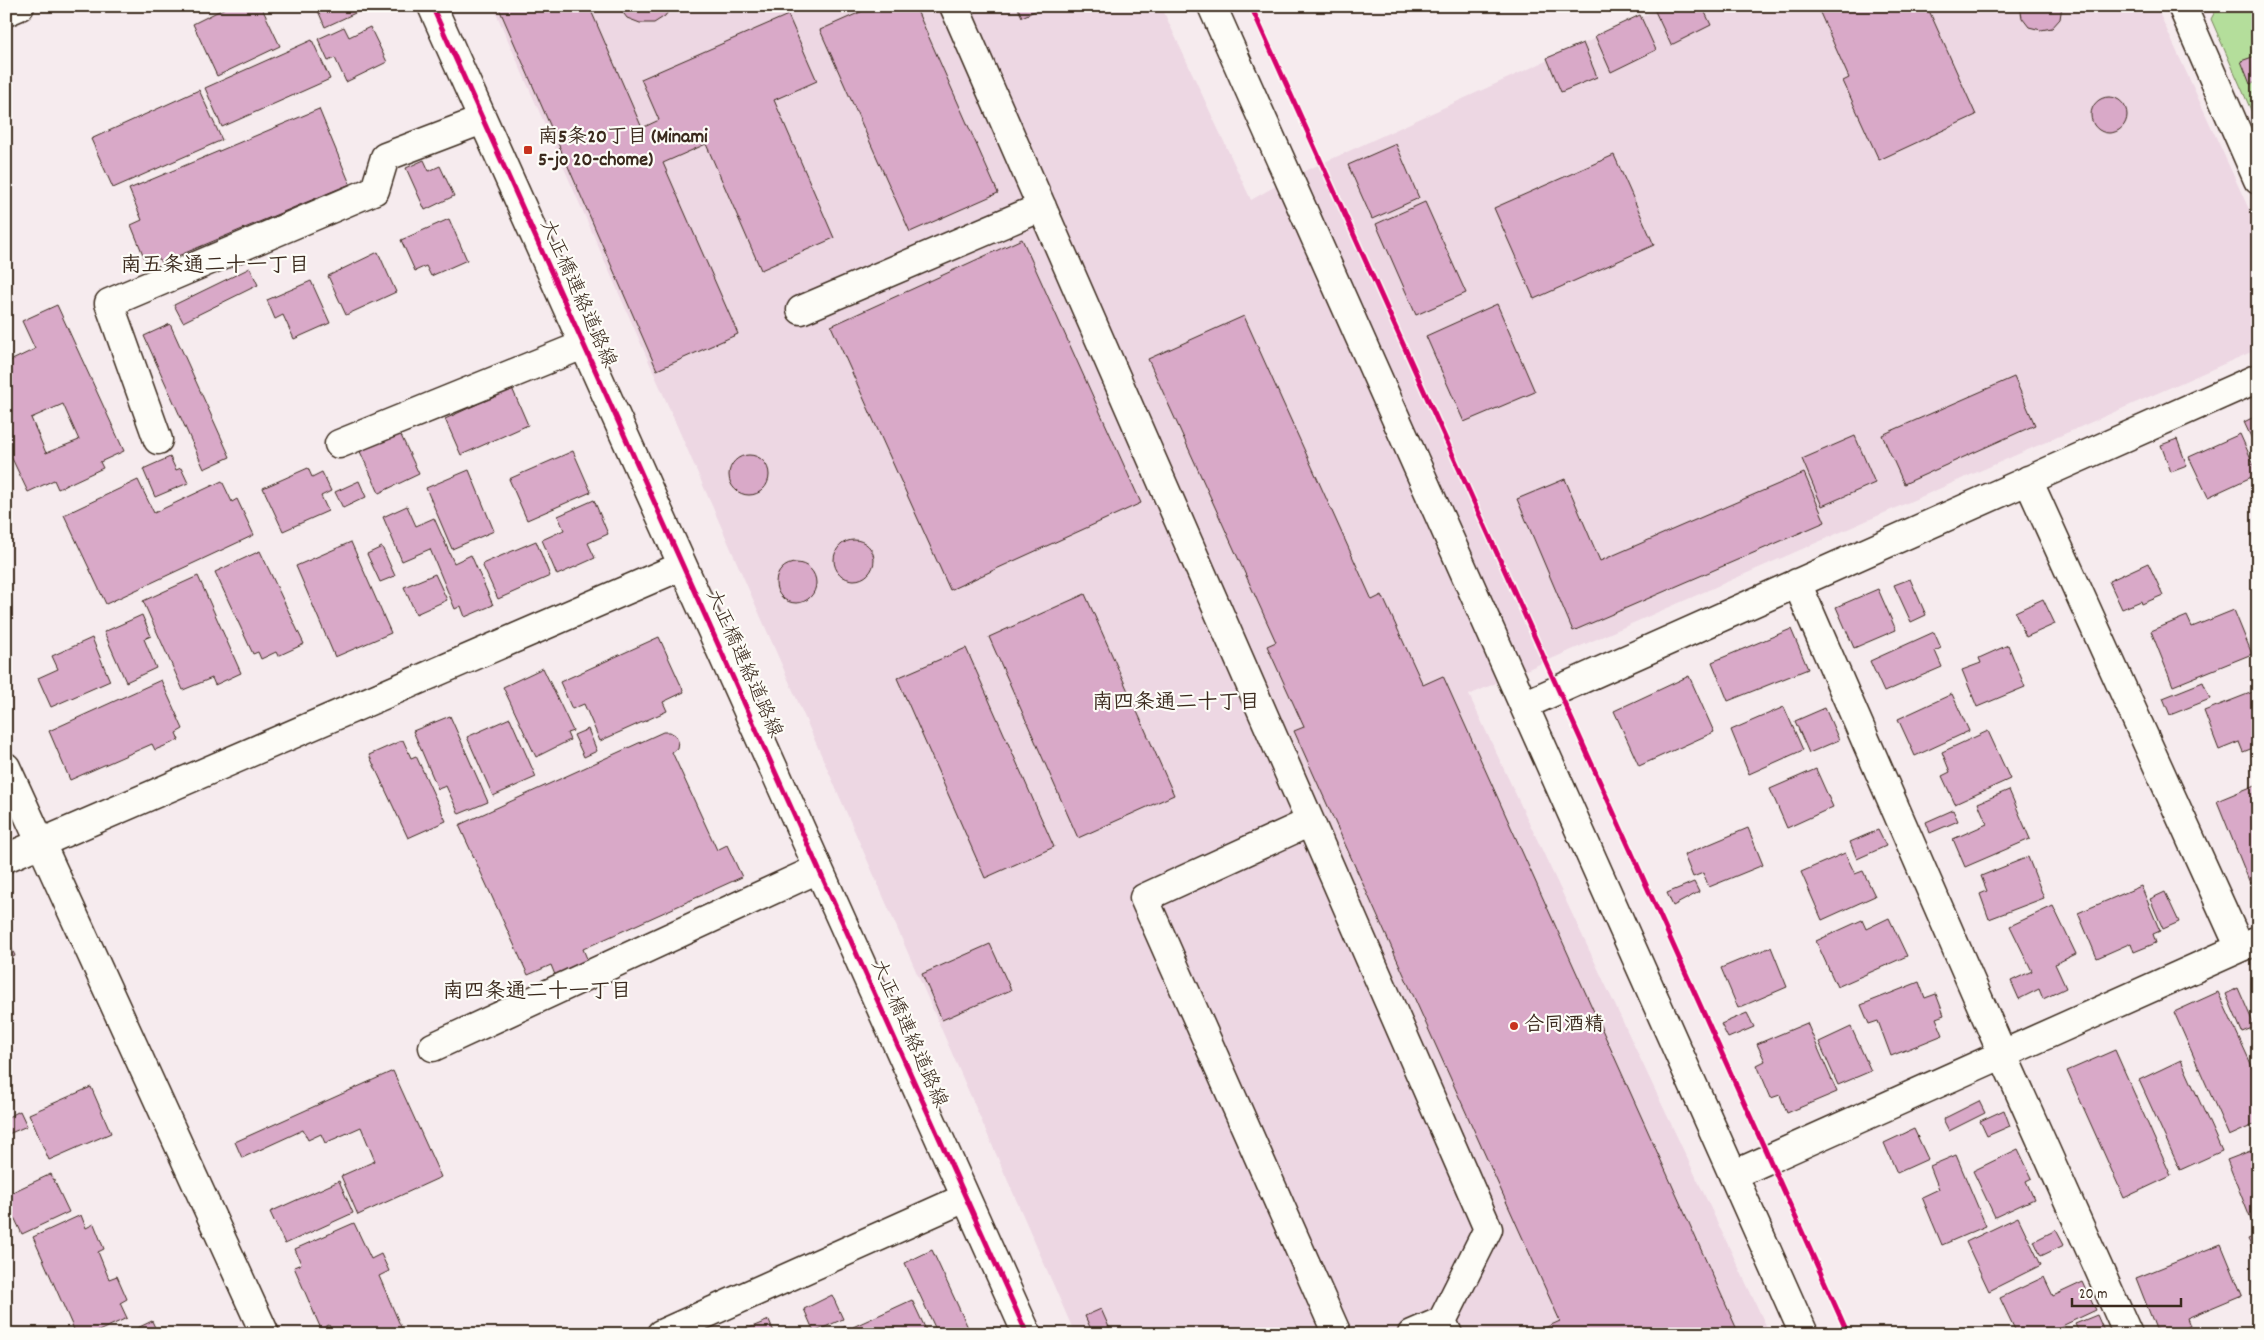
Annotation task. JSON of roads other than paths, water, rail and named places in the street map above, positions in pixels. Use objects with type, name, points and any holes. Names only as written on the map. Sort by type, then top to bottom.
[{"type":"street","points":[[6,12],[20,6]]},
{"type":"street","name":"大正橋連絡道路線","points":[[432,6],[1027,1334]]},
{"type":"street","points":[[954,6],[1488,1229],[1445,1327],[1412,1334]]},
{"type":"street","points":[[1212,6],[1804,1334]]},
{"type":"street","points":[[2182,6],[2258,180]]},
{"type":"street","points":[[158,440],[109,302],[375,190],[385,157],[482,120]]},
{"type":"street","points":[[801,310],[1042,207]]},
{"type":"street","points":[[339,444],[583,345]]},
{"type":"street","points":[[1524,705],[2258,378]]},
{"type":"street","points":[[1733,1175],[2249,944],[2028,480]]},
{"type":"street","points":[[6,858],[682,566]]},
{"type":"street","points":[[1797,583],[2002,1053],[2128,1334]]},
{"type":"street","points":[[6,767],[265,1334]]},
{"type":"street","points":[[1310,822],[1144,898],[1337,1334]]},
{"type":"street","points":[[434,1047],[818,870]]},
{"type":"street","points":[[661,1334],[965,1198]]},
{"type":"place","name":"南5条20丁目 (Minami 5-jo 20-chome)","points":[[528,150]]},
{"type":"place","name":"合同酒精","points":[[1514,1026]]},
{"type":"district","name":"南五条通二十一丁目","points":[[215,267]]},
{"type":"district","name":"南四条通二十丁目","points":[[1176,704]]},
{"type":"district","name":"南四条通二十一丁目","points":[[537,993]]}]
